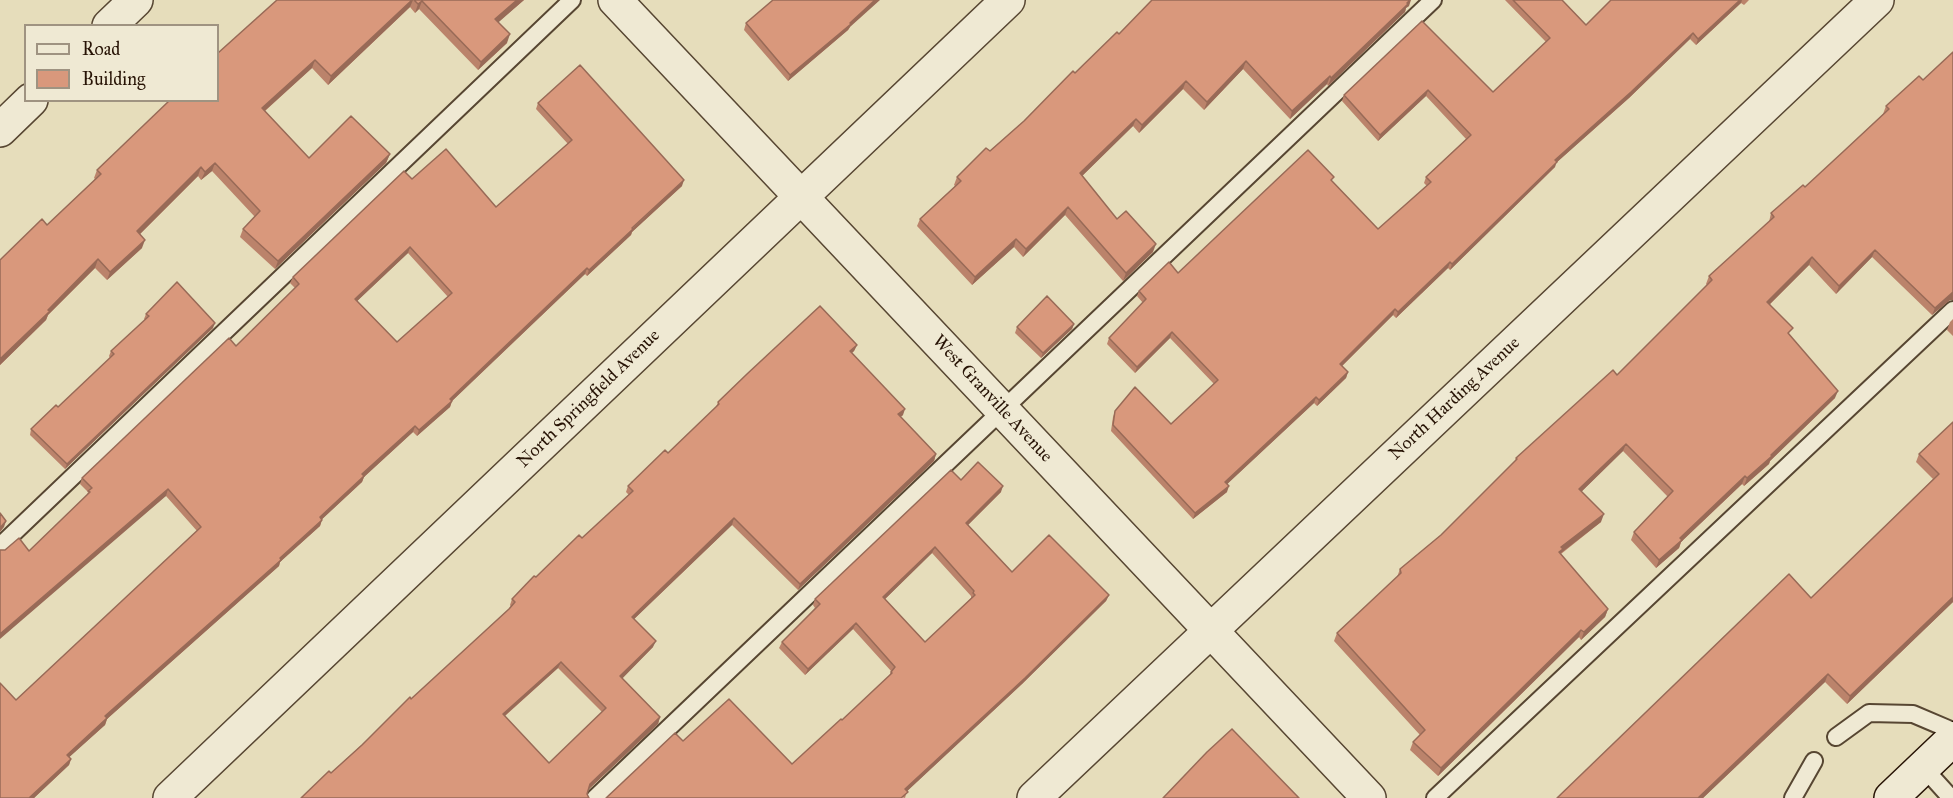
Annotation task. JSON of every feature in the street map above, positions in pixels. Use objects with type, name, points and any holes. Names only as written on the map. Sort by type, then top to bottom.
[{"type":"street","points":[[111,24],[136,0]]},
{"type":"street","name":"West Granville Avenue","points":[[615,0],[1369,798]]},
{"type":"street","name":"North Springfield Avenue","points":[[170,798],[1008,0]]},
{"type":"street","name":"North Harding Avenue","points":[[1034,798],[1877,0]]},
{"type":"street","points":[[0,130],[29,102]]},
{"type":"street","points":[[1891,798],[1953,739]]},
{"type":"lane","points":[[0,546],[572,0]]},
{"type":"lane","points":[[595,798],[1433,0]]},
{"type":"lane","points":[[1436,798],[1953,310]]},
{"type":"lane","points":[[1836,737],[1869,713],[1913,714],[1953,731]]},
{"type":"lane","points":[[1793,798],[1814,761]]},
{"type":"lane","points":[[1923,767],[1951,798]]},
{"type":"building","points":[[277,0],[412,0],[331,76],[315,60],[262,108],[309,158],[351,116],[390,154],[278,261],[243,229],[260,211],[215,163],[205,172],[201,167],[137,231],[145,240],[110,272],[98,259],[48,310],[50,311],[0,359],[0,260],[42,219],[47,225],[101,174],[97,170],[168,102],[219,102],[219,52]]},
{"type":"building","points":[[414,0],[517,0],[495,19],[510,34],[481,62],[422,1],[418,4]]},
{"type":"building","points":[[773,0],[875,0],[851,24],[790,75],[746,23]]},
{"type":"building","points":[[1152,0],[1410,0],[1331,78],[1330,76],[1292,111],[1246,61],[1207,102],[1186,81],[1142,125],[1136,119],[1080,173],[1117,219],[1126,211],[1156,244],[1126,273],[1068,207],[1026,249],[1016,239],[975,277],[920,219],[961,181],[957,177],[986,148],[990,151],[1024,121],[1073,71],[1075,73],[1117,32],[1119,34]]},
{"type":"building","points":[[1513,0],[1562,0],[1586,25],[1611,0],[1740,0],[1698,39],[1693,33],[1555,160],[1557,162],[1452,264],[1450,262],[1398,312],[1395,309],[1340,364],[1348,372],[1319,400],[1316,397],[1225,482],[1229,486],[1195,513],[1113,425],[1115,411],[1135,387],[1171,424],[1218,380],[1172,332],[1137,367],[1109,338],[1146,299],[1139,291],[1169,262],[1178,273],[1308,150],[1334,177],[1331,180],[1378,229],[1431,182],[1426,177],[1471,135],[1428,90],[1380,135],[1344,95],[1422,21],[1493,92],[1550,38]]},
{"type":"building","points":[[1953,52],[1953,292],[1935,308],[1875,250],[1839,286],[1812,257],[1767,302],[1793,328],[1788,333],[1838,391],[1772,456],[1747,478],[1745,476],[1659,560],[1634,532],[1673,491],[1626,444],[1579,489],[1604,514],[1561,547],[1563,549],[1559,552],[1608,609],[1584,632],[1581,630],[1441,768],[1413,742],[1425,730],[1337,633],[1401,573],[1400,569],[1441,535],[1516,458],[1613,370],[1617,375],[1712,280],[1709,276],[1774,217],[1771,213],[1803,185],[1805,187],[1845,150],[1889,109],[1886,106],[1919,76],[1923,80]]},
{"type":"building","points":[[580,65],[684,180],[589,270],[587,268],[450,399],[452,401],[419,430],[415,426],[362,474],[364,476],[320,517],[322,520],[280,558],[281,560],[105,716],[107,718],[67,755],[71,759],[29,798],[0,798],[0,683],[16,700],[201,527],[168,489],[0,634],[0,550],[5,550],[19,538],[29,551],[90,492],[88,491],[92,488],[82,478],[229,338],[236,346],[299,284],[293,277],[404,171],[412,179],[446,149],[496,207],[572,140],[538,103]],"holes":[[[410,247],[452,293],[397,342],[355,299]]]},
{"type":"building","points":[[177,282],[215,323],[67,464],[31,429],[114,354],[111,351],[149,316],[146,314]]},
{"type":"building","points":[[1047,296],[1074,324],[1043,353],[1017,327]]},
{"type":"building","points":[[820,306],[857,345],[850,351],[905,409],[898,414],[936,454],[800,584],[734,518],[632,617],[656,641],[620,676],[660,717],[590,784],[587,794],[589,798],[301,798],[509,609],[515,602],[512,599],[534,576],[536,577],[579,535],[582,538],[633,491],[628,486],[665,450],[668,453],[747,374]],"holes":[[[561,662],[606,708],[549,763],[503,714]]]},
{"type":"building","points":[[1953,422],[1953,597],[1850,696],[1828,674],[1698,798],[1557,798],[1789,574],[1811,598],[1939,474],[1919,454]]},
{"type":"building","points":[[978,462],[1003,486],[966,523],[1012,572],[1049,535],[1109,595],[1025,678],[905,789],[908,792],[901,798],[606,798],[675,733],[683,741],[729,699],[792,764],[842,720],[892,673],[895,667],[856,623],[808,669],[782,642],[820,604],[815,599],[951,470],[961,480]],"holes":[[[935,547],[975,595],[925,642],[883,597]]]},
{"type":"building","points":[[0,513],[6,521],[0,528]]},
{"type":"building","points":[[1232,729],[1299,798],[1163,798],[1207,752]]}]
